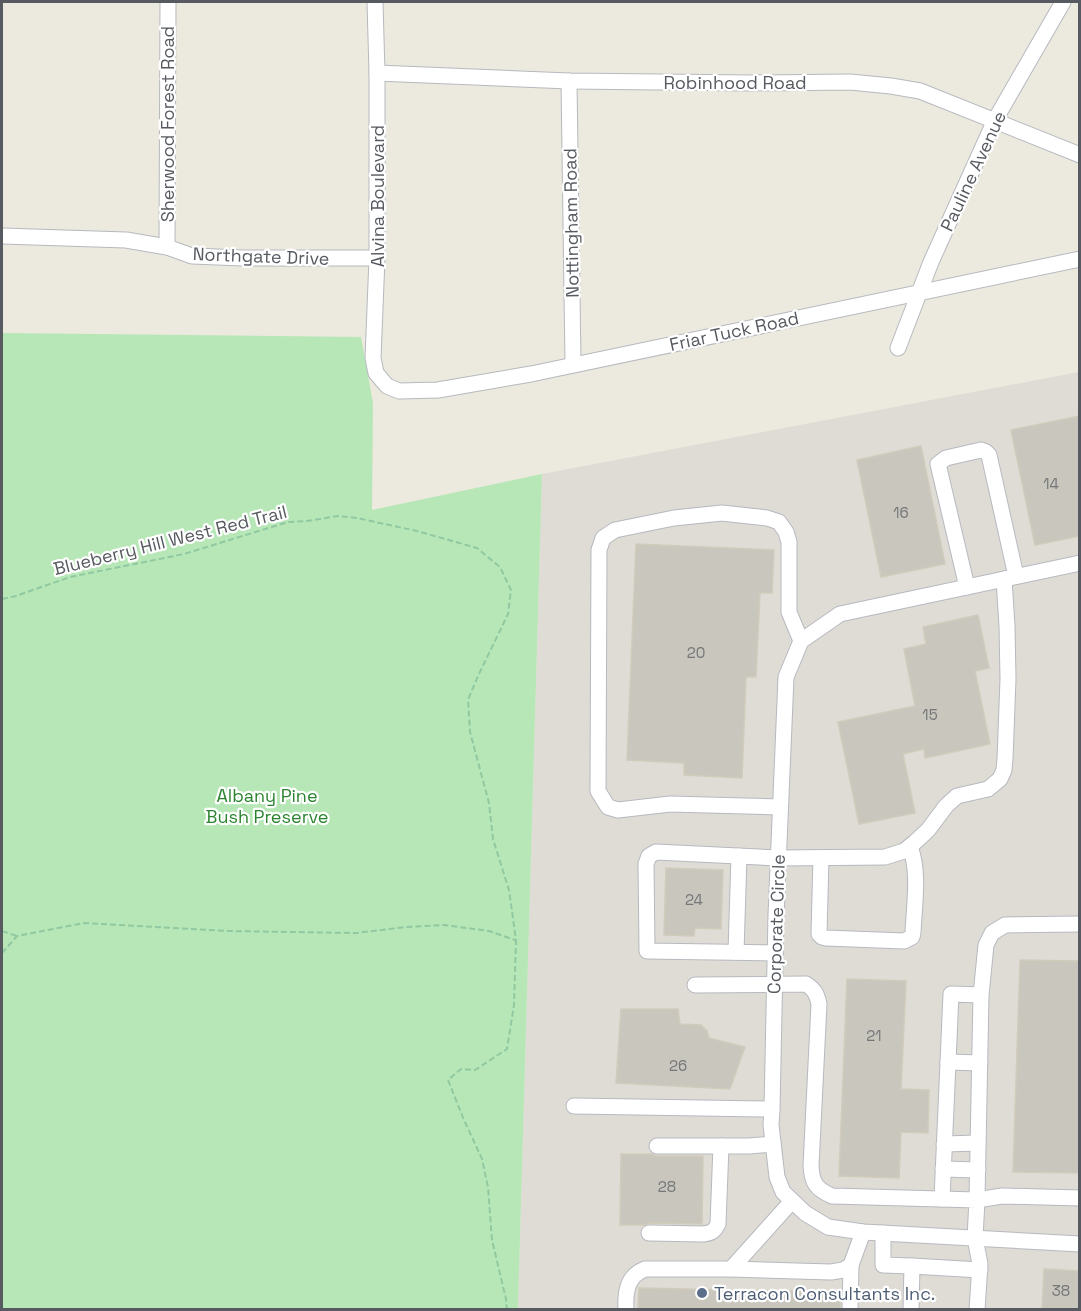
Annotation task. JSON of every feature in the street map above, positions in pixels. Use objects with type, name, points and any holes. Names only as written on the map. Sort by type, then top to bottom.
[{"type":"street","name":"Sherwood Forest Road","points":[[167,247],[168,2]]},
{"type":"street","name":"Alvina Boulevard","points":[[375,2],[377,258],[373,358],[376,374],[387,386]]},
{"type":"street","name":"Pauline Avenue","points":[[898,348],[931,262],[995,120],[1063,2]]},
{"type":"street","name":"Robinhood Road","points":[[377,73],[569,81],[850,82],[891,86],[920,91],[1080,155]]},
{"type":"street","name":"Nottingham Road","points":[[569,81],[573,364]]},
{"type":"street","name":"Northgate Drive","points":[[2,236],[126,240],[167,247],[192,256],[377,258]]},
{"type":"street","name":"Friar Tuck Road","points":[[387,386],[399,391],[438,390],[531,374],[1080,259]]},
{"type":"street","points":[[775,953],[647,951],[646,864],[649,856],[656,852],[778,858],[885,857],[910,847],[957,796],[988,789],[999,779],[1004,770],[1010,578],[989,455],[981,450],[946,458],[938,464],[967,587]]},
{"type":"street","points":[[780,807],[670,804],[618,810],[608,807],[602,799],[598,791],[598,676],[599,550],[603,538],[615,530],[684,517],[722,513],[767,518],[779,522],[789,542],[789,612],[801,641],[840,614],[1080,563]]},
{"type":"street","name":"Corporate Circle","points":[[801,641],[786,677],[778,858],[772,1109],[777,1177],[783,1192],[805,1213],[828,1227],[863,1232],[1080,1244]]},
{"type":"street","points":[[820,858],[819,934],[822,937],[904,941],[912,937],[913,933],[915,870],[910,847]]},
{"type":"street","points":[[736,952],[739,856]]},
{"type":"street","points":[[976,1310],[980,1270],[975,1238],[981,995],[986,945],[992,933],[1005,925],[1080,924]]},
{"type":"street","points":[[695,985],[806,984],[813,988],[819,1004],[811,1166],[812,1178],[822,1191],[832,1196],[977,1200],[1002,1196],[1080,1198]]},
{"type":"street","points":[[942,1199],[951,994],[981,995]]},
{"type":"street","points":[[948,1062],[980,1063]]},
{"type":"street","points":[[574,1106],[772,1109]]},
{"type":"street","points":[[944,1144],[978,1143]]},
{"type":"street","points":[[657,1146],[773,1144]]},
{"type":"street","points":[[649,1233],[703,1234],[715,1230],[718,1224],[721,1146]]},
{"type":"street","points":[[943,1169],[978,1170]]},
{"type":"street","points":[[731,1269],[792,1201]]},
{"type":"street","points":[[850,1310],[851,1265],[863,1232]]},
{"type":"street","points":[[883,1233],[883,1265],[980,1270]]},
{"type":"street","points":[[626,1310],[625,1296],[628,1284],[638,1272],[645,1269],[831,1272],[843,1270],[851,1265]]},
{"type":"street","points":[[911,1310],[912,1266]]},
{"type":"path","name":"Blueberry Hill West Red Trail","points":[[2,599],[70,578],[184,554],[288,522],[338,516],[408,529],[477,548],[500,567],[511,590],[508,614],[468,700],[470,732],[489,803],[493,839],[509,890],[516,940],[514,1005],[507,1049],[475,1070],[461,1070],[448,1080],[482,1159],[488,1188],[492,1240],[507,1310]]},
{"type":"path","points":[[2,931],[17,936],[84,923],[227,931],[356,933],[406,927],[444,926],[489,931],[516,940]]},
{"type":"path","points":[[2,953],[17,936]]},
{"type":"shaded area","points":[[1079,372],[1079,1309],[518,1310],[542,474]]},
{"type":"green space","name":"Albany Pine Bush Preserve","points":[[2,333],[361,337],[373,403],[372,510],[542,474],[518,1309],[2,1309]]},
{"type":"building","points":[[1080,416],[1080,536],[1035,545],[1011,430]]},
{"type":"building","points":[[921,446],[945,564],[881,577],[857,460]]},
{"type":"building","points":[[636,544],[774,550],[772,593],[760,593],[756,677],[746,677],[742,778],[684,775],[684,763],[627,760]]},
{"type":"building","points":[[978,615],[989,668],[975,671],[990,744],[925,758],[924,749],[903,754],[915,813],[859,824],[838,722],[915,706],[904,649],[926,644],[923,627]]},
{"type":"building","points":[[666,868],[723,870],[721,929],[695,928],[694,936],[664,935]]},
{"type":"building","points":[[1020,960],[1080,961],[1080,1173],[1013,1172]]},
{"type":"building","points":[[847,979],[906,981],[901,1089],[929,1090],[928,1133],[901,1132],[899,1178],[839,1176]]},
{"type":"building","points":[[621,1009],[678,1009],[680,1024],[701,1025],[707,1031],[709,1038],[745,1047],[730,1089],[616,1083]]},
{"type":"building","points":[[621,1154],[703,1156],[702,1224],[620,1225]]},
{"type":"building","points":[[1044,1269],[1080,1271],[1080,1310],[1042,1310]]},
{"type":"building","points":[[639,1288],[841,1292],[840,1310],[638,1310]]},
{"type":"place","name":"Terracon Consultants Inc.","points":[[702,1293]]}]
